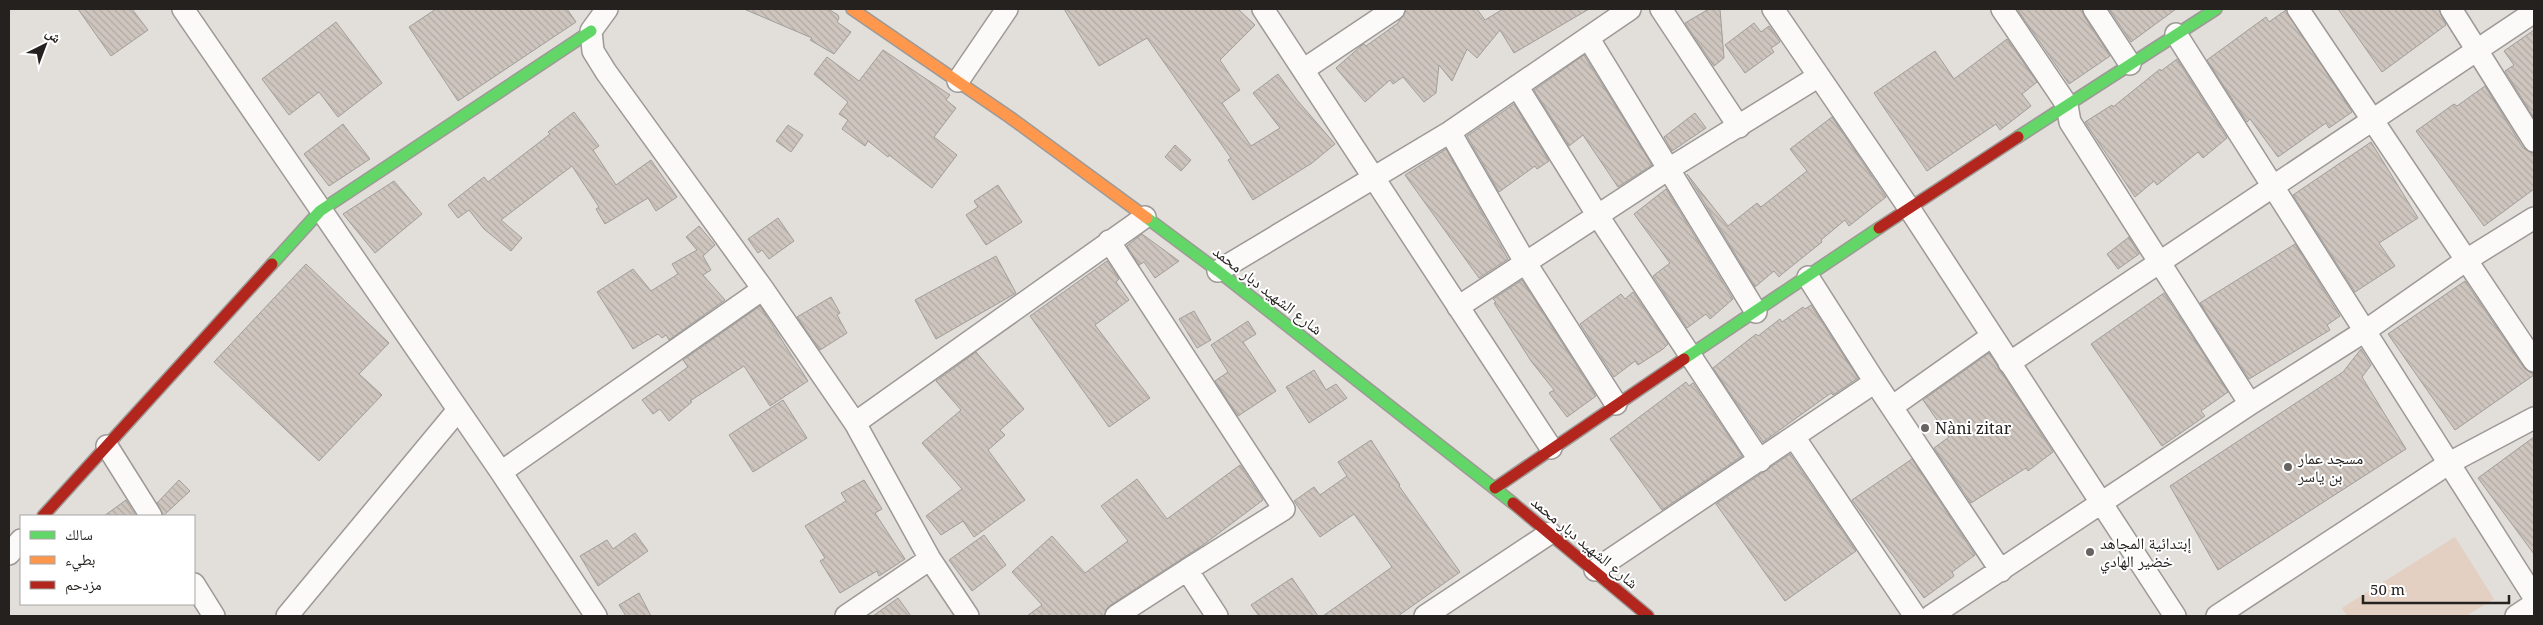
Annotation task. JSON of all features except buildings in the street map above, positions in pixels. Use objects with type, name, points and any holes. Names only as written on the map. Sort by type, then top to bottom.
[{"type":"street","points":[[183,9],[501,472],[596,616]]},
{"type":"street","points":[[44,515],[320,211],[591,31],[607,9]]},
{"type":"street","name":"شارع الشهيد دبار محمد","points":[[852,9],[958,82],[1218,271],[1496,488],[1648,616]]},
{"type":"street","points":[[958,82],[1007,9]]},
{"type":"street","points":[[1263,9],[1551,448]]},
{"type":"street","points":[[1303,70],[1394,9]]},
{"type":"street","points":[[1218,271],[1450,132],[1589,39],[1630,9]]},
{"type":"street","points":[[1661,9],[1739,127]]},
{"type":"street","points":[[1773,9],[1909,208],[2175,616]]},
{"type":"street","points":[[2002,9],[2067,105],[2070,122],[2250,404]]},
{"type":"street","points":[[2094,9],[2130,64]]},
{"type":"street","points":[[2298,9],[2373,122],[2468,259],[2534,361]]},
{"type":"street","points":[[2451,9],[2479,50],[2534,141]]},
{"type":"street","points":[[1496,488],[1551,448],[1909,208],[2176,34],[2202,12]]},
{"type":"street","points":[[2009,363],[2373,122],[2534,12]]},
{"type":"street","points":[[591,31],[594,51],[606,72],[763,289],[855,423],[930,559],[968,616]]},
{"type":"street","points":[[2176,34],[2450,462],[2534,597]]},
{"type":"street","points":[[1589,39],[1667,170],[1756,312]]},
{"type":"street","points":[[1458,307],[1667,170],[1819,76]]},
{"type":"street","points":[[1517,86],[1598,216],[1760,461]]},
{"type":"street","points":[[1450,132],[1525,262],[1616,404]]},
{"type":"street","points":[[855,423],[1144,217]]},
{"type":"street","points":[[1931,616],[2250,404],[2365,331],[2468,259],[2534,218]]},
{"type":"street","points":[[1109,241],[1284,509],[1116,616]]},
{"type":"street","points":[[1808,277],[1875,382],[1893,406],[2001,571]]},
{"type":"street","points":[[501,472],[763,289]]},
{"type":"street","points":[[1893,406],[1992,336]]},
{"type":"street","points":[[1595,570],[1875,382]]},
{"type":"street","points":[[287,616],[458,410]]},
{"type":"street","points":[[2217,616],[2450,462],[2534,418]]},
{"type":"street","points":[[1794,437],[1916,616]]},
{"type":"street","points":[[107,446],[150,515]]},
{"type":"street","points":[[1425,616],[1550,534]]},
{"type":"street","points":[[9,554],[20,541]]},
{"type":"street","points":[[846,616],[930,559]]},
{"type":"street","points":[[1187,570],[1217,616]]},
{"type":"street","points":[[195,586],[214,616]]},
{"type":"street","points":[[2516,616],[2534,604]]},
{"type":"shaded area","points":[[2455,537],[2494,599],[2466,616],[2347,616],[2342,608]]},
{"type":"traffic: fast","points":[[2018,137],[2216,9]]},
{"type":"traffic: fast","points":[[272,264],[320,211],[591,31]]},
{"type":"traffic: fast","points":[[1147,218],[1218,271],[1513,503]]},
{"type":"traffic: fast","points":[[1684,359],[1879,228]]},
{"type":"traffic: slow","points":[[852,9],[1011,118],[1147,218]]},
{"type":"traffic: jam","points":[[1879,228],[2018,137]]},
{"type":"traffic: jam","points":[[44,515],[272,264]]},
{"type":"traffic: jam","points":[[1495,488],[1684,359]]},
{"type":"traffic: jam","points":[[1513,503],[1648,616]]},
{"type":"place","name":"Nàni zitar","points":[[1925,428]]},
{"type":"place","name":"مسجد عمار بن ياسر","points":[[2288,467]]},
{"type":"place","name":"إبتدائية المجاهد خضير الهادي","points":[[2090,552]]}]
